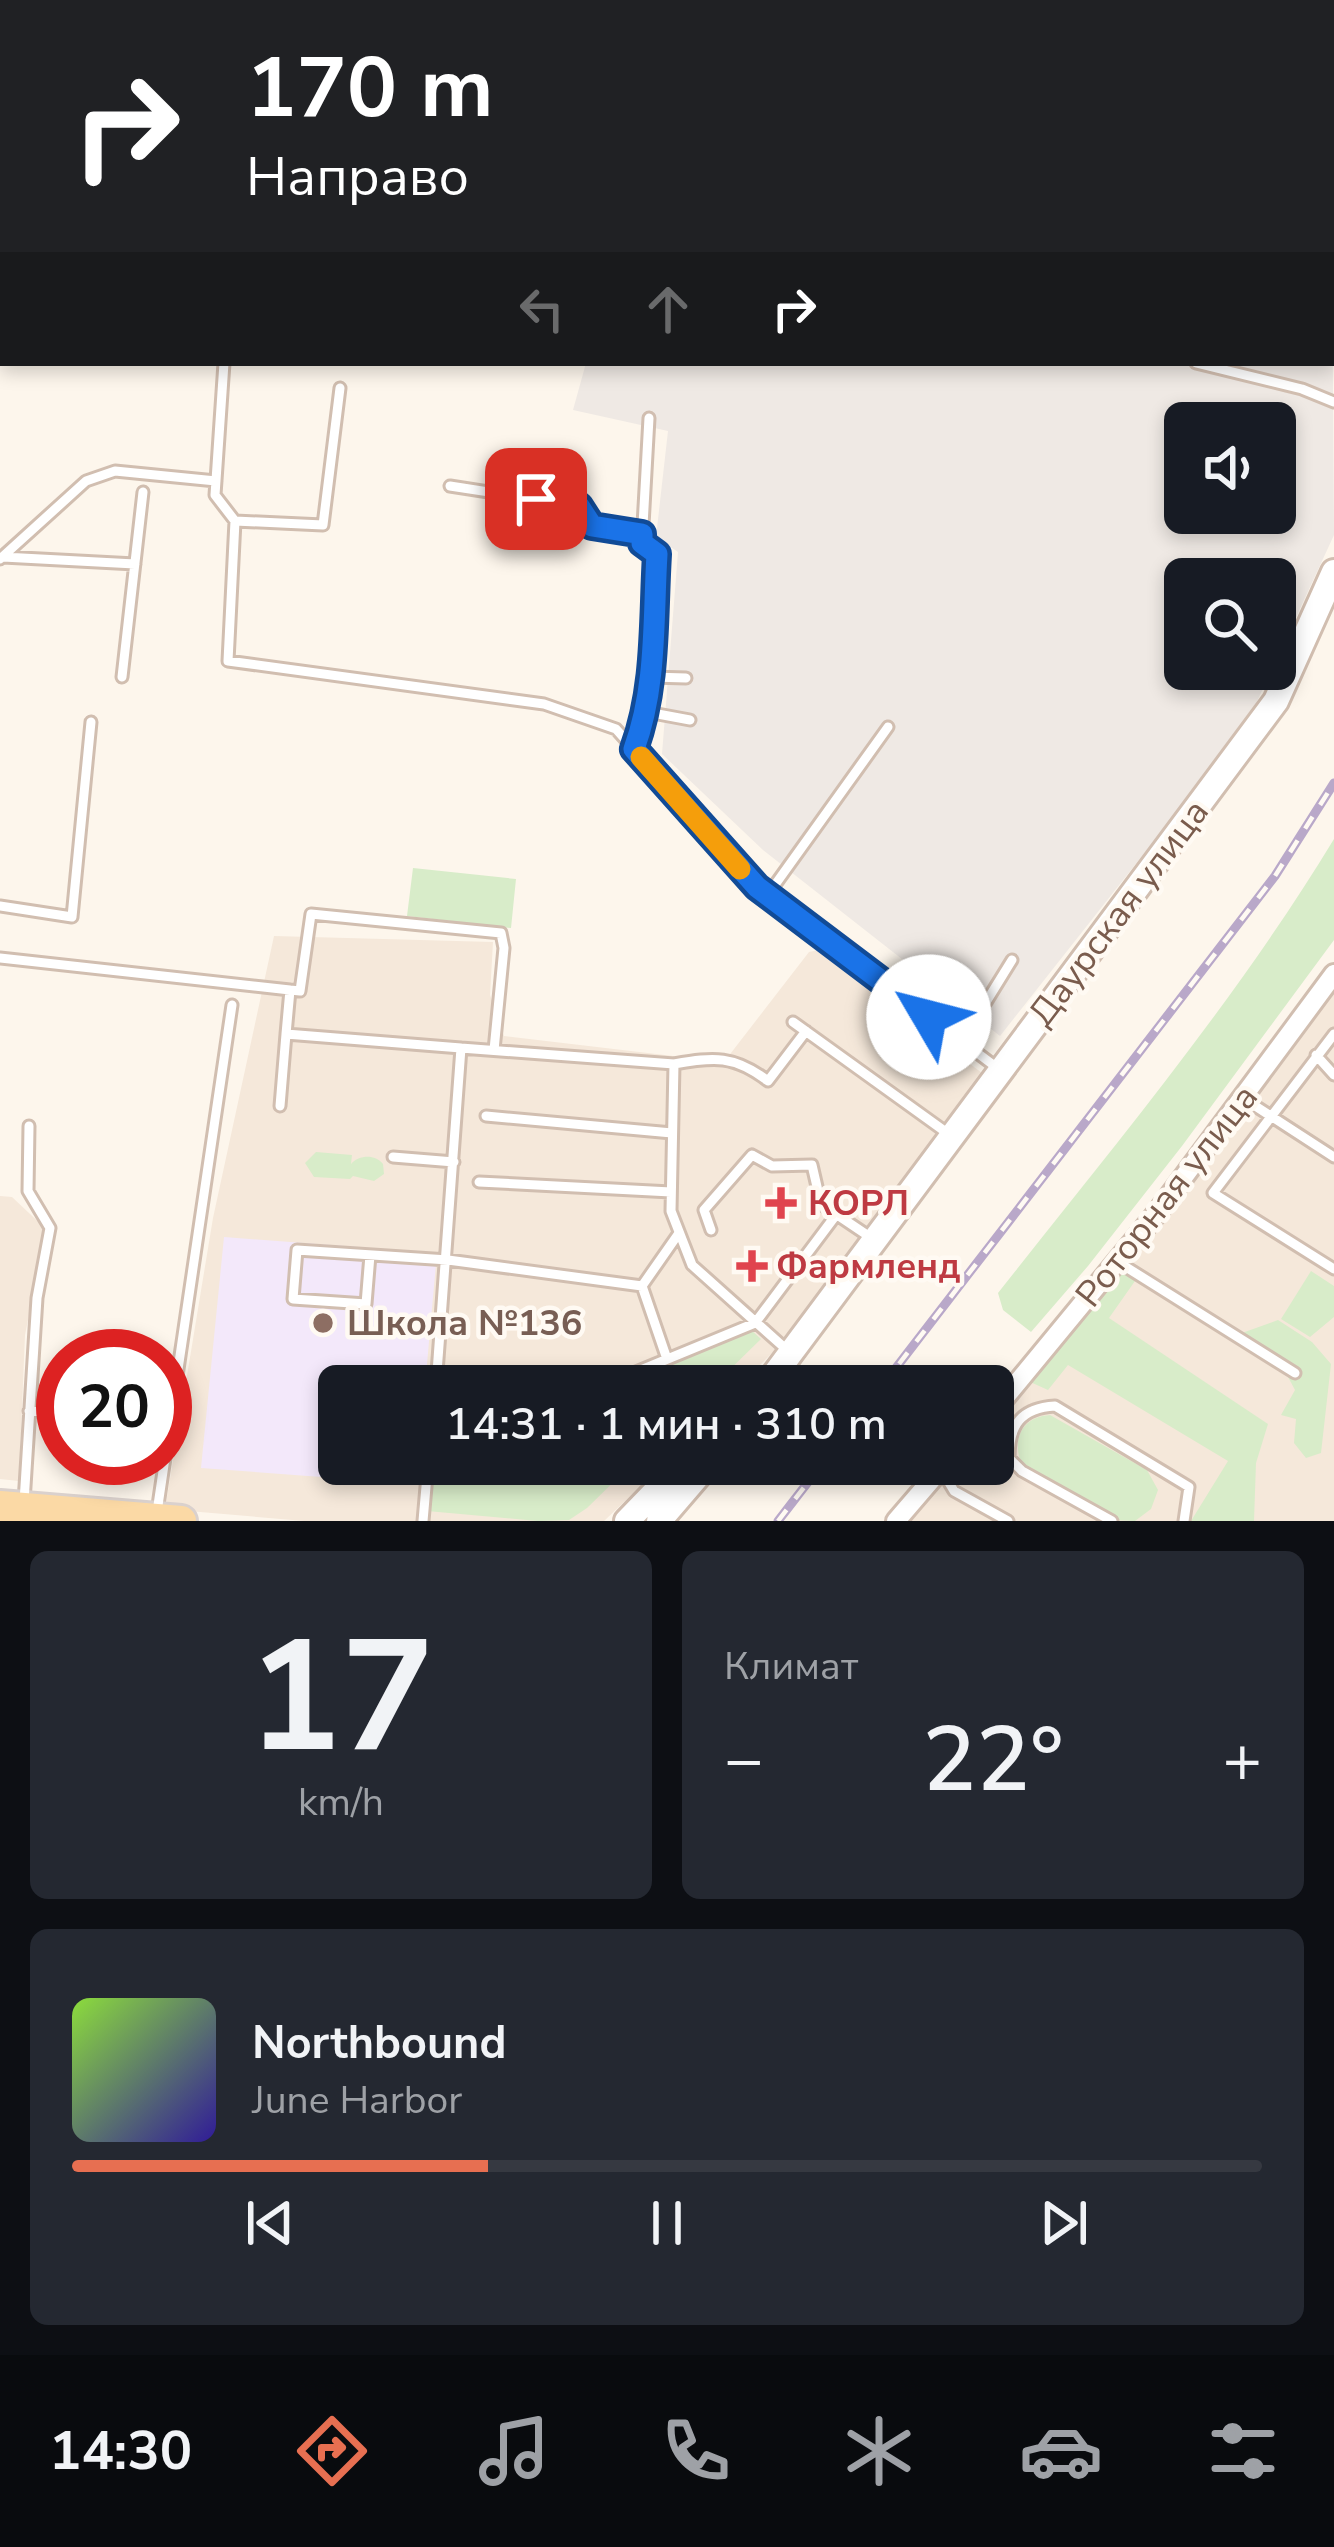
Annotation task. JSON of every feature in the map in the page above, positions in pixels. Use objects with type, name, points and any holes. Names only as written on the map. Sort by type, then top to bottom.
[{"type":"main road","points":[[9,1504],[169,1520]]},
{"type":"street","name":"Даурская улица","points":[[781,1365],[1276,700],[1334,572]]},
{"type":"street","name":"Роторная улица","points":[[1014,1387],[1118,1262],[1334,974]]},
{"type":"street","points":[[627,1521],[662,1485]]},
{"type":"street","points":[[659,1521],[691,1485]]},
{"type":"street","points":[[685,1521],[698,1485]]},
{"type":"street","points":[[896,1521],[927,1485]]},
{"type":"lane","points":[[224,366],[215,495],[235,520],[228,661],[544,704],[616,729],[767,896],[1000,1070]]},
{"type":"lane","points":[[1208,366],[1302,389],[1334,402]]},
{"type":"lane","points":[[235,520],[323,525],[340,388]]},
{"type":"lane","points":[[634,749],[647,712],[652,676],[657,554],[642,543],[649,418]]},
{"type":"lane","points":[[2,558],[86,481],[115,471],[216,481]]},
{"type":"lane","points":[[450,486],[579,506],[592,526],[642,534]]},
{"type":"lane","points":[[122,677],[143,492]]},
{"type":"lane","points":[[2,558],[135,563]]},
{"type":"lane","points":[[652,676],[686,678]]},
{"type":"lane","points":[[647,712],[690,720]]},
{"type":"lane","points":[[0,906],[72,917],[91,722]]},
{"type":"lane","points":[[767,896],[888,727]]},
{"type":"lane","points":[[0,958],[300,991],[311,914],[501,933],[504,948],[494,1050]]},
{"type":"lane","points":[[962,1041],[1012,959]]},
{"type":"lane","points":[[280,1106],[290,991]]},
{"type":"lane","points":[[184,1329],[232,1005]]},
{"type":"lane","points":[[793,1022],[950,1135]]},
{"type":"lane","points":[[286,1034],[674,1064],[714,1057],[739,1063],[768,1081],[806,1031]]},
{"type":"lane","points":[[1334,1034],[1213,1193],[1334,1269]]},
{"type":"lane","points":[[438,1365],[460,1048]]},
{"type":"lane","points":[[1316,1055],[1334,1075]]},
{"type":"lane","points":[[674,1064],[671,1211],[692,1265],[791,1353]]},
{"type":"lane","points":[[1243,1098],[1334,1156]]},
{"type":"lane","points":[[486,1116],[672,1133]]},
{"type":"lane","points":[[9,1504],[29,1411],[38,1286],[50,1228],[28,1190],[29,1126]]},
{"type":"lane","points":[[711,1230],[704,1210],[752,1155],[772,1166],[812,1165],[821,1204],[873,1239]]},
{"type":"lane","points":[[393,1157],[454,1162]]},
{"type":"lane","points":[[479,1182],[670,1192]]},
{"type":"lane","points":[[653,1365],[755,1323],[836,1215]]},
{"type":"lane","points":[[642,1286],[680,1233]]},
{"type":"lane","points":[[370,1256],[366,1304],[293,1298],[297,1250],[448,1260],[642,1286]]},
{"type":"lane","points":[[1118,1262],[1295,1372]]},
{"type":"lane","points":[[642,1286],[668,1359]]},
{"type":"lane","points":[[1112,1521],[1022,1471],[1009,1458],[1009,1435],[1022,1417],[1039,1407],[1054,1406],[1189,1486],[1184,1521]]},
{"type":"lane","points":[[29,1411],[36,1412]]},
{"type":"lane","points":[[167,1485],[169,1520]]},
{"type":"lane","points":[[423,1521],[426,1485]]},
{"type":"lane","points":[[951,1485],[1008,1521]]},
{"type":"shaded area","points":[[585,366],[1333,366],[1334,535],[1296,617],[1296,558],[1164,558],[1164,690],[1262,690],[1247,723],[1000,1036],[763,850],[662,754],[678,552],[656,537],[668,431],[573,410]]},
{"type":"shaded area","points":[[274,936],[493,942],[490,995],[504,1036],[724,1062],[809,952],[819,950],[986,1076],[760,1365],[318,1365],[318,1485],[642,1485],[604,1521],[304,1521],[165,1509],[169,1485],[192,1485],[192,1345],[213,1218]]},
{"type":"shaded area","points":[[1334,984],[1334,1521],[901,1521],[934,1485],[1014,1485],[1014,1393]]},
{"type":"shaded area","points":[[0,1196],[12,1197],[46,1229],[25,1335],[19,1481],[0,1479]]},
{"type":"shaded area","name":"Школа №136","points":[[224,1237],[437,1253],[427,1365],[318,1365],[318,1477],[201,1468]]},
{"type":"green space","points":[[1334,839],[1334,940],[1182,1146],[1031,1332],[1003,1310],[998,1293],[1216,1014]]},
{"type":"green space","points":[[413,868],[516,879],[511,928],[407,916]]},
{"type":"green space","points":[[316,1152],[352,1155],[351,1164],[371,1157],[383,1164],[384,1174],[374,1181],[314,1177],[305,1163]]},
{"type":"green space","points":[[1119,1268],[1135,1281],[1109,1318],[1268,1424],[1256,1463],[1254,1521],[1191,1521],[1228,1461],[1068,1365],[1048,1390],[1028,1381]]},
{"type":"green space","points":[[1311,1271],[1334,1286],[1334,1317],[1310,1337],[1281,1319]]},
{"type":"green space","points":[[1278,1320],[1312,1342],[1331,1364],[1321,1453],[1306,1458],[1294,1443],[1296,1419],[1281,1415],[1295,1390],[1287,1375],[1242,1333]]},
{"type":"green space","points":[[751,1330],[761,1339],[734,1365],[667,1365]]},
{"type":"green space","points":[[1050,1415],[1147,1470],[1158,1490],[1151,1509],[1135,1521],[1114,1520],[1024,1469],[1018,1451],[1020,1434],[1031,1421]]},
{"type":"green space","points":[[430,1485],[611,1485],[569,1520],[427,1511]]},
{"type":"railway","points":[[898,1365],[1275,876],[1334,783]]},
{"type":"railway","points":[[778,1521],[806,1485]]},
{"type":"slow traffic","points":[[641,757],[740,869]]},
{"type":"place","name":"КОРЛ","points":[[781,1203]]},
{"type":"place","name":"Фармленд","points":[[752,1266]]},
{"type":"place","name":"Школа №136","points":[[323,1323]]},
{"type":"route","points":[[536,499],[579,506],[592,526],[642,534],[642,543],[657,554],[652,676],[647,712],[634,749],[757,887],[929,1017]]}]
